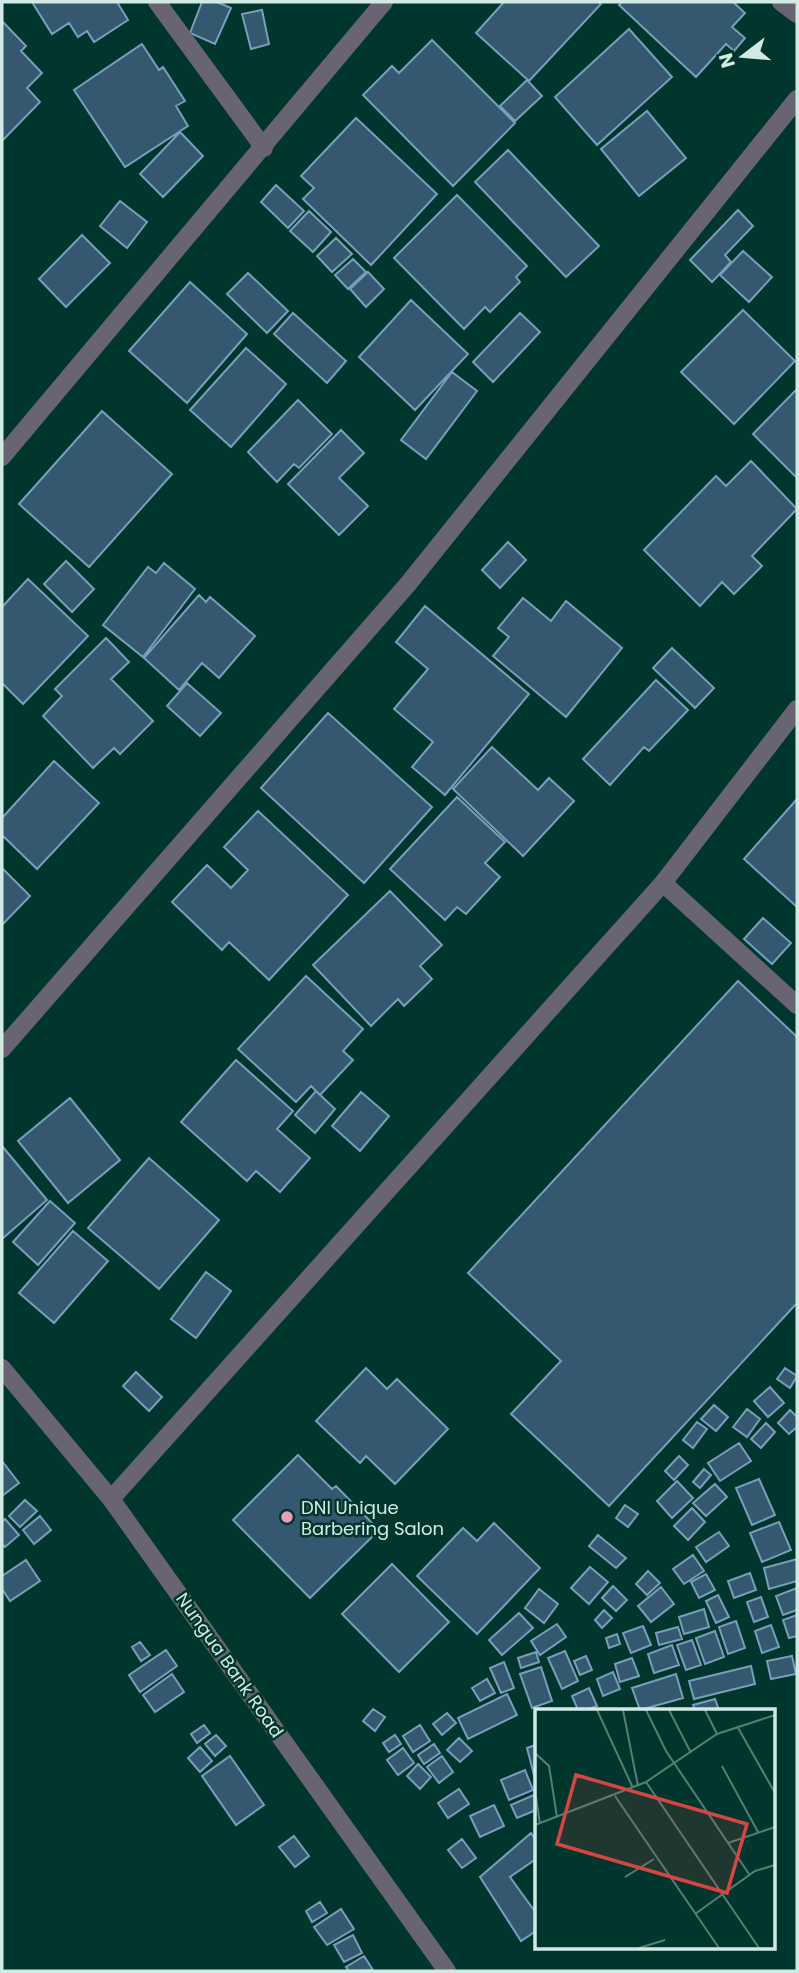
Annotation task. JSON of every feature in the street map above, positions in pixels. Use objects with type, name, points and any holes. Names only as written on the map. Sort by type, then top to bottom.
[{"type":"street","points":[[157,2],[264,148]]},
{"type":"street","points":[[2,457],[384,2]]},
{"type":"street","points":[[781,2],[797,15]]},
{"type":"street","points":[[2,1049],[408,584],[797,99]]},
{"type":"street","points":[[111,1499],[663,883],[797,709]]},
{"type":"street","points":[[663,883],[797,1006]]},
{"type":"street","name":"Nungua Bank Road","points":[[2,1368],[111,1499],[447,1971]]},
{"type":"building","points":[[32,2],[117,2],[128,20],[94,42],[87,31],[78,37],[69,23],[52,34]]},
{"type":"building","points":[[202,2],[217,2],[231,8],[215,44],[190,33]]},
{"type":"building","points":[[504,2],[601,4],[529,81],[476,33]]},
{"type":"building","points":[[622,2],[733,2],[745,13],[732,27],[745,38],[734,51],[726,44],[696,77],[619,5]]},
{"type":"building","points":[[262,10],[269,44],[251,49],[242,14]]},
{"type":"building","points":[[2,21],[26,46],[21,51],[42,73],[27,88],[40,102],[2,141]]},
{"type":"building","points":[[629,29],[672,77],[597,145],[555,97]]},
{"type":"building","points":[[432,40],[515,123],[453,186],[363,95],[392,66],[399,73]]},
{"type":"building","points":[[142,44],[159,70],[163,67],[185,101],[176,106],[188,126],[125,167],[74,90]]},
{"type":"building","points":[[527,80],[542,96],[515,121],[500,106]]},
{"type":"building","points":[[647,111],[686,158],[639,196],[601,149]]},
{"type":"building","points":[[356,118],[437,194],[371,265],[303,199],[314,188],[301,176]]},
{"type":"building","points":[[180,132],[203,156],[163,197],[140,174]]},
{"type":"building","points":[[508,150],[599,246],[566,277],[475,182]]},
{"type":"building","points":[[276,185],[304,211],[288,228],[261,202]]},
{"type":"building","points":[[457,195],[527,266],[516,277],[520,282],[490,312],[485,307],[464,329],[394,258]]},
{"type":"building","points":[[120,201],[147,222],[127,248],[100,226]]},
{"type":"building","points":[[738,210],[753,226],[725,255],[731,262],[712,282],[690,260]]},
{"type":"building","points":[[309,211],[331,232],[313,252],[290,231]]},
{"type":"building","points":[[82,235],[110,263],[66,307],[39,279]]},
{"type":"building","points":[[336,238],[352,254],[332,272],[317,256]]},
{"type":"building","points":[[743,251],[772,277],[749,302],[720,275]]},
{"type":"building","points":[[353,259],[366,272],[348,289],[335,275]]},
{"type":"building","points":[[368,272],[384,289],[366,307],[350,289]]},
{"type":"building","points":[[248,273],[288,311],[267,333],[227,294]]},
{"type":"building","points":[[190,282],[247,334],[187,403],[129,351]]},
{"type":"building","points":[[411,300],[468,354],[415,410],[359,357]]},
{"type":"building","points":[[743,310],[795,361],[734,424],[681,372]]},
{"type":"building","points":[[293,313],[346,361],[327,383],[274,334]]},
{"type":"building","points":[[520,313],[540,332],[493,382],[473,362]]},
{"type":"building","points":[[246,348],[286,384],[231,447],[190,410]]},
{"type":"building","points":[[452,372],[477,391],[426,459],[401,440]]},
{"type":"building","points":[[797,389],[797,478],[753,434]]},
{"type":"building","points":[[298,400],[332,434],[299,468],[294,464],[277,482],[248,452]]},
{"type":"building","points":[[102,411],[172,474],[89,567],[19,504]]},
{"type":"building","points":[[341,430],[364,453],[339,478],[368,506],[339,535],[288,484]]},
{"type":"building","points":[[751,461],[797,509],[752,556],[762,566],[734,594],[722,582],[700,606],[644,550],[716,476],[726,486]]},
{"type":"building","points":[[508,542],[526,560],[500,588],[482,570]]},
{"type":"building","points":[[66,561],[94,589],[72,612],[44,584]]},
{"type":"building","points":[[164,563],[195,589],[143,657],[103,625],[148,567],[156,573]]},
{"type":"building","points":[[28,579],[88,636],[23,704],[2,683],[2,607]]},
{"type":"building","points":[[199,595],[206,602],[210,597],[255,636],[219,678],[202,663],[179,690],[144,658]]},
{"type":"building","points":[[523,598],[551,621],[566,601],[622,648],[566,717],[493,656],[509,637],[498,628]]},
{"type":"building","points":[[425,606],[529,694],[445,795],[412,767],[433,742],[394,709],[428,669],[396,642]]},
{"type":"building","points":[[106,638],[129,662],[111,679],[153,721],[120,754],[114,748],[93,768],[43,716],[62,696],[55,689]]},
{"type":"building","points":[[672,648],[714,688],[695,708],[653,668]]},
{"type":"building","points":[[656,680],[688,710],[649,751],[644,747],[610,785],[583,759]]},
{"type":"building","points":[[187,683],[221,713],[200,736],[167,706]]},
{"type":"building","points":[[328,713],[432,807],[364,883],[261,788]]},
{"type":"building","points":[[492,747],[538,790],[549,778],[574,801],[523,856],[453,789]]},
{"type":"building","points":[[54,761],[99,803],[37,869],[2,835],[2,818]]},
{"type":"building","points":[[457,797],[505,842],[485,863],[500,877],[466,914],[457,907],[445,920],[390,869]]},
{"type":"building","points":[[797,799],[797,907],[744,859]]},
{"type":"building","points":[[258,811],[348,895],[269,980],[229,942],[222,950],[172,902],[207,865],[231,888],[248,870],[224,847]]},
{"type":"building","points":[[2,868],[30,896],[2,925]]},
{"type":"building","points":[[390,891],[442,945],[420,966],[432,979],[404,1006],[398,999],[371,1026],[313,965]]},
{"type":"building","points":[[763,918],[791,943],[772,964],[744,939]]},
{"type":"building","points":[[306,976],[363,1029],[343,1051],[353,1060],[320,1095],[311,1086],[296,1102],[238,1049]]},
{"type":"building","points":[[738,981],[797,1037],[797,1303],[609,1506],[511,1414],[561,1361],[468,1273]]},
{"type":"building","points":[[236,1060],[293,1111],[277,1129],[310,1158],[280,1192],[256,1171],[247,1181],[181,1122]]},
{"type":"building","points":[[316,1091],[335,1109],[315,1133],[295,1115]]},
{"type":"building","points":[[361,1092],[389,1116],[360,1151],[332,1126]]},
{"type":"building","points":[[70,1098],[120,1160],[68,1203],[18,1141]]},
{"type":"building","points":[[2,1146],[47,1200],[2,1239]]},
{"type":"building","points":[[149,1158],[219,1220],[159,1289],[88,1228]]},
{"type":"building","points":[[50,1201],[75,1223],[38,1265],[13,1242]]},
{"type":"building","points":[[73,1231],[108,1261],[54,1323],[19,1293]]},
{"type":"building","points":[[206,1272],[231,1291],[196,1338],[171,1319]]},
{"type":"building","points":[[366,1368],[387,1389],[397,1379],[448,1429],[395,1484],[366,1456],[360,1463],[316,1421]]},
{"type":"building","points":[[785,1368],[797,1376],[790,1388],[777,1379]]},
{"type":"building","points":[[136,1372],[162,1397],[149,1411],[123,1386]]},
{"type":"building","points":[[770,1387],[784,1403],[768,1417],[754,1401]]},
{"type":"building","points":[[714,1405],[728,1417],[716,1431],[701,1419]]},
{"type":"building","points":[[747,1409],[760,1419],[747,1437],[733,1427]]},
{"type":"building","points":[[790,1410],[797,1417],[797,1427],[789,1434],[778,1423]]},
{"type":"building","points":[[697,1422],[707,1429],[693,1448],[683,1440]]},
{"type":"building","points":[[766,1423],[775,1432],[761,1448],[751,1439]]},
{"type":"building","points":[[739,1443],[751,1461],[720,1481],[708,1463]]},
{"type":"building","points":[[298,1455],[332,1489],[336,1486],[379,1530],[310,1598],[233,1520]]},
{"type":"building","points":[[679,1456],[688,1465],[674,1480],[665,1471]]},
{"type":"building","points":[[2,1461],[19,1483],[2,1496]]},
{"type":"building","points":[[704,1469],[711,1475],[700,1488],[693,1482]]},
{"type":"building","points":[[759,1479],[775,1515],[752,1525],[736,1488]]},
{"type":"building","points":[[677,1481],[693,1498],[672,1518],[657,1501]]},
{"type":"building","points":[[715,1484],[727,1497],[706,1516],[693,1503]]},
{"type":"building","points":[[25,1500],[37,1511],[20,1527],[9,1516]]},
{"type":"building","points":[[625,1505],[638,1514],[628,1527],[616,1518]]},
{"type":"building","points":[[692,1508],[705,1522],[688,1540],[674,1526]]},
{"type":"building","points":[[40,1516],[51,1530],[34,1544],[23,1530]]},
{"type":"building","points":[[5,1519],[19,1535],[5,1547],[2,1544],[2,1522]]},
{"type":"building","points":[[779,1522],[791,1550],[762,1562],[750,1533]]},
{"type":"building","points":[[494,1523],[540,1568],[477,1634],[417,1576],[463,1528],[477,1541]]},
{"type":"building","points":[[719,1532],[729,1546],[706,1562],[696,1547]]},
{"type":"building","points":[[598,1535],[626,1558],[616,1568],[589,1546]]},
{"type":"building","points":[[693,1555],[704,1571],[684,1584],[673,1569]]},
{"type":"building","points":[[797,1559],[797,1581],[769,1589],[764,1568]]},
{"type":"building","points":[[26,1560],[40,1581],[10,1601],[2,1589],[2,1576]]},
{"type":"building","points":[[392,1564],[449,1622],[399,1672],[342,1614]]},
{"type":"building","points":[[590,1567],[608,1582],[589,1604],[571,1588]]},
{"type":"building","points":[[648,1571],[660,1583],[647,1595],[636,1584]]},
{"type":"building","points":[[750,1573],[756,1590],[734,1598],[728,1581]]},
{"type":"building","points":[[706,1574],[715,1590],[699,1598],[691,1582]]},
{"type":"building","points":[[613,1586],[627,1600],[616,1611],[602,1598]]},
{"type":"building","points":[[661,1587],[674,1604],[651,1622],[638,1606]]},
{"type":"building","points":[[797,1588],[797,1610],[783,1615],[776,1596]]},
{"type":"building","points":[[539,1589],[558,1604],[544,1623],[525,1608]]},
{"type":"building","points":[[718,1595],[729,1617],[716,1623],[706,1601]]},
{"type":"building","points":[[761,1597],[768,1617],[754,1622],[747,1602]]},
{"type":"building","points":[[704,1609],[709,1627],[684,1634],[679,1617]]},
{"type":"building","points":[[604,1610],[612,1618],[602,1628],[595,1620]]},
{"type":"building","points":[[519,1613],[533,1628],[502,1655],[489,1640]]},
{"type":"building","points":[[797,1615],[797,1636],[789,1638],[783,1620]]},
{"type":"building","points":[[736,1621],[745,1648],[728,1654],[719,1627]]},
{"type":"building","points":[[557,1624],[566,1637],[540,1655],[531,1641]]},
{"type":"building","points":[[771,1625],[779,1647],[762,1653],[755,1631]]},
{"type":"building","points":[[643,1626],[651,1645],[631,1653],[623,1633]]},
{"type":"building","points":[[678,1627],[682,1639],[659,1645],[656,1633]]},
{"type":"building","points":[[715,1631],[724,1657],[705,1664],[696,1638]]},
{"type":"building","points":[[617,1634],[620,1644],[609,1648],[606,1638]]},
{"type":"building","points":[[692,1640],[701,1665],[686,1670],[677,1645]]},
{"type":"building","points":[[140,1642],[150,1655],[141,1661],[132,1647]]},
{"type":"building","points":[[672,1645],[679,1665],[654,1673],[648,1654]]},
{"type":"building","points":[[166,1650],[177,1666],[140,1692],[129,1675]]},
{"type":"building","points":[[565,1651],[578,1681],[562,1689],[548,1658]]},
{"type":"building","points":[[536,1652],[539,1662],[521,1668],[518,1658]]},
{"type":"building","points":[[586,1656],[592,1670],[580,1675],[574,1661]]},
{"type":"building","points":[[792,1656],[796,1674],[771,1679],[767,1661]]},
{"type":"building","points":[[632,1658],[639,1676],[620,1682],[615,1664]]},
{"type":"building","points":[[504,1662],[514,1688],[501,1693],[490,1668]]},
{"type":"building","points":[[751,1666],[755,1684],[694,1699],[689,1681]]},
{"type":"building","points":[[541,1667],[552,1701],[532,1708],[520,1674]]},
{"type":"building","points":[[613,1672],[620,1689],[603,1696],[597,1679]]},
{"type":"building","points":[[172,1674],[184,1692],[155,1712],[143,1695]]},
{"type":"building","points":[[676,1674],[683,1698],[640,1709],[632,1688]]},
{"type":"building","points":[[487,1679],[495,1693],[480,1701],[472,1688]]},
{"type":"building","points":[[589,1688],[597,1706],[578,1709],[572,1696]]},
{"type":"building","points":[[507,1694],[517,1715],[468,1739],[458,1718]]},
{"type":"building","points":[[715,1699],[719,1709],[695,1709],[693,1705]]},
{"type":"building","points":[[373,1709],[385,1717],[375,1731],[363,1721]]},
{"type":"building","points":[[447,1713],[456,1723],[442,1735],[433,1724]]},
{"type":"building","points":[[204,1725],[210,1733],[197,1743],[191,1734]]},
{"type":"building","points":[[420,1725],[430,1741],[413,1752],[403,1736]]},
{"type":"building","points":[[216,1735],[226,1746],[215,1756],[205,1744]]},
{"type":"building","points":[[395,1735],[401,1744],[389,1752],[383,1743]]},
{"type":"building","points":[[459,1738],[472,1751],[460,1762],[447,1750]]},
{"type":"building","points":[[434,1744],[440,1753],[424,1764],[418,1755]]},
{"type":"building","points":[[535,1745],[535,1779],[527,1748]]},
{"type":"building","points":[[200,1747],[212,1761],[200,1772],[188,1758]]},
{"type":"building","points":[[403,1748],[414,1763],[398,1775],[387,1760]]},
{"type":"building","points":[[230,1756],[264,1805],[236,1825],[202,1776]]},
{"type":"building","points":[[442,1756],[453,1772],[439,1783],[427,1767]]},
{"type":"building","points":[[418,1764],[431,1777],[420,1789],[407,1776]]},
{"type":"building","points":[[525,1770],[533,1790],[509,1800],[501,1780]]},
{"type":"building","points":[[459,1789],[469,1804],[448,1818],[438,1803]]},
{"type":"building","points":[[535,1794],[535,1810],[517,1818],[511,1805]]},
{"type":"building","points":[[494,1805],[504,1826],[480,1837],[470,1816]]},
{"type":"building","points":[[531,1833],[535,1839],[535,1860],[510,1877],[535,1912],[535,1932],[521,1941],[480,1877]]},
{"type":"building","points":[[294,1836],[309,1856],[295,1867],[279,1847]]},
{"type":"building","points":[[462,1839],[476,1858],[462,1868],[448,1850]]},
{"type":"building","points":[[320,1902],[327,1913],[312,1922],[306,1911]]},
{"type":"building","points":[[341,1909],[354,1929],[327,1945],[314,1927]]},
{"type":"building","points":[[353,1935],[362,1953],[344,1962],[334,1945]]},
{"type":"building","points":[[364,1956],[373,1970],[349,1971],[346,1967]]},
{"type":"place","name":"DNI Unique Barbering Salon","points":[[287,1517]]}]
